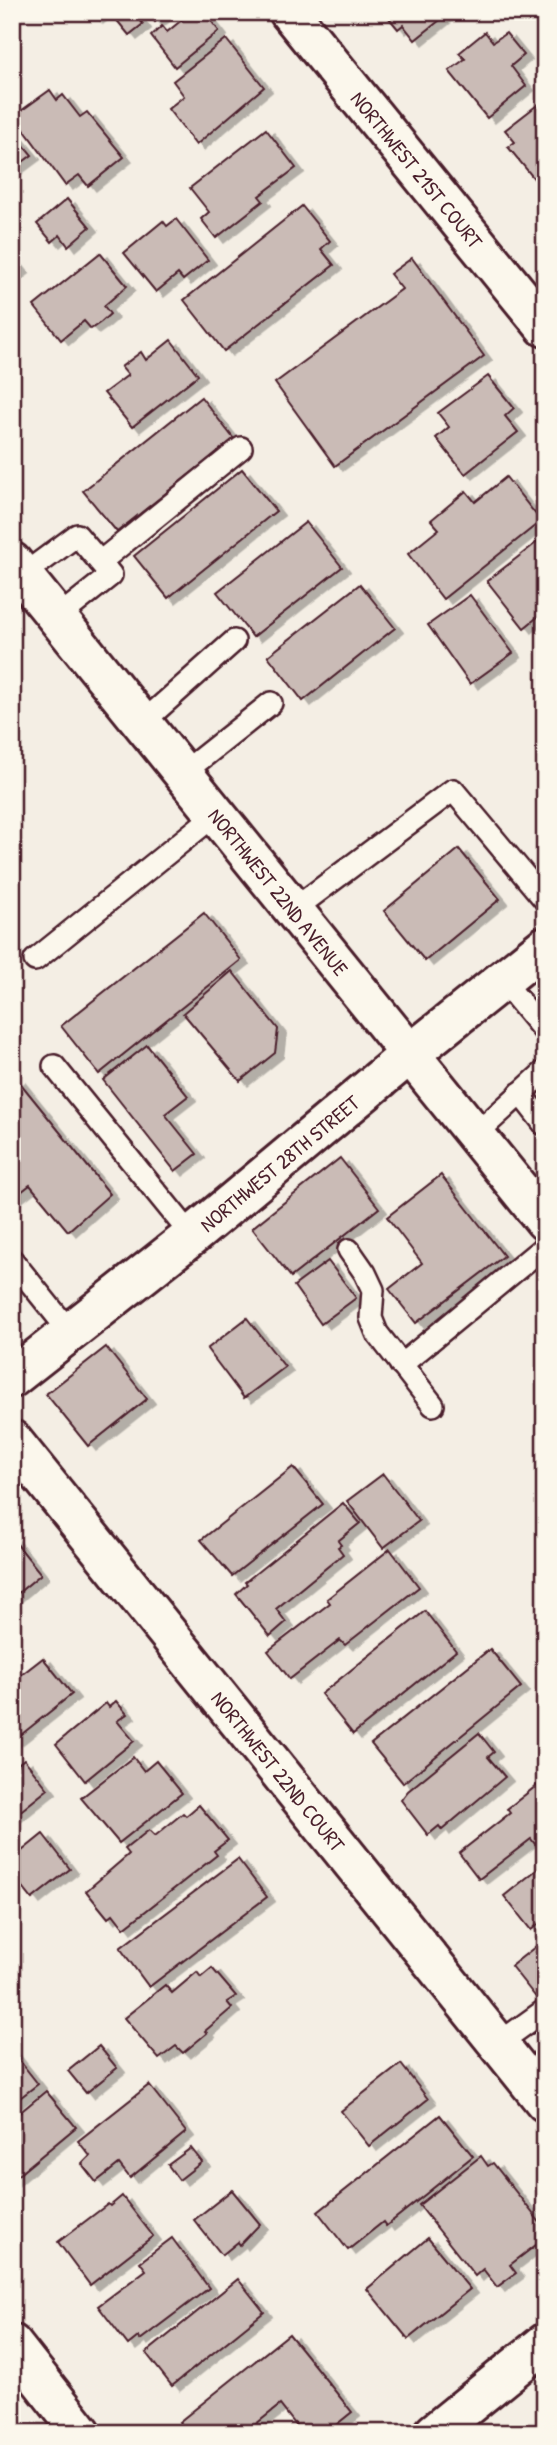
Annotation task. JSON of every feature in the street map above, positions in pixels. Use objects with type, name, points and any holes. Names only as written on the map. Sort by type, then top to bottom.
[{"type":"street","name":"NORTHWEST 21ST COURT","points":[[289,12],[545,327]]},
{"type":"street","name":"NORTHWEST 22ND AVENUE","points":[[17,568],[545,1221]]},
{"type":"street","name":"NORTHWEST 28TH STREET","points":[[12,1378],[192,1236],[410,1054],[545,946]]},
{"type":"street","name":"NORTHWEST 22ND COURT","points":[[12,1440],[545,2102]]},
{"type":"street","points":[[434,2433],[545,2343]]},
{"type":"street","points":[[12,2344],[82,2433]]},
{"type":"lane","points":[[100,562],[241,448]]},
{"type":"lane","points":[[17,568],[76,535],[111,575],[57,618]]},
{"type":"lane","points":[[142,723],[234,641]]},
{"type":"lane","points":[[183,773],[271,702]]},
{"type":"lane","points":[[293,910],[453,790],[545,900]]},
{"type":"lane","points":[[35,960],[216,814]]},
{"type":"lane","points":[[502,980],[545,1032]]},
{"type":"lane","points":[[54,1066],[192,1236]]},
{"type":"lane","points":[[475,1135],[545,1071]]},
{"type":"lane","points":[[520,1093],[545,1125]]},
{"type":"lane","points":[[401,1365],[545,1246]]},
{"type":"lane","points":[[349,1250],[373,1290],[371,1318],[377,1333],[433,1405]]},
{"type":"lane","points":[[12,1260],[71,1332]]},
{"type":"lane","points":[[498,2044],[545,2010]]},
{"type":"building","points":[[90,12],[104,12],[95,19]]},
{"type":"building","points":[[110,12],[136,12],[143,24],[129,35]]},
{"type":"building","points":[[147,12],[167,12],[155,22]]},
{"type":"building","points":[[195,12],[204,12],[219,31],[175,67],[151,36],[162,26],[167,32]]},
{"type":"building","points":[[384,12],[450,12],[415,40],[403,25],[398,29]]},
{"type":"building","points":[[485,32],[493,42],[506,33],[524,55],[511,66],[526,86],[487,118],[449,71],[465,59],[459,53]]},
{"type":"building","points":[[226,39],[264,87],[196,145],[168,109],[184,96],[173,81]]},
{"type":"building","points":[[50,90],[57,100],[63,95],[80,117],[87,112],[124,157],[88,186],[79,175],[65,185],[14,116]]},
{"type":"building","points":[[545,99],[545,192],[508,147],[515,142],[505,130]]},
{"type":"building","points":[[266,129],[296,168],[259,196],[263,201],[216,238],[201,219],[209,212],[190,188]]},
{"type":"building","points":[[12,131],[32,155],[12,170]]},
{"type":"building","points":[[67,199],[90,227],[68,246],[60,235],[52,242],[37,224]]},
{"type":"building","points":[[302,206],[330,241],[321,249],[334,265],[224,351],[184,300]]},
{"type":"building","points":[[176,219],[208,260],[183,280],[178,274],[156,292],[124,253],[163,221],[167,226]]},
{"type":"building","points":[[100,253],[127,286],[104,306],[110,314],[101,322],[91,329],[84,321],[61,340],[34,306]]},
{"type":"building","points":[[12,258],[21,269],[12,276]]},
{"type":"building","points":[[412,258],[484,356],[335,466],[275,383],[402,289],[390,274]]},
{"type":"building","points":[[171,340],[198,375],[132,427],[104,393],[128,375],[121,367],[141,352],[146,360]]},
{"type":"building","points":[[488,376],[514,408],[505,416],[518,432],[465,474],[436,438],[449,427],[438,413]]},
{"type":"building","points":[[201,397],[234,439],[117,532],[83,491]]},
{"type":"building","points":[[242,469],[276,511],[168,598],[134,556]]},
{"type":"building","points":[[506,477],[541,521],[443,599],[408,554],[439,529],[431,520],[466,491],[475,502]]},
{"type":"building","points":[[306,522],[342,567],[253,637],[217,592]]},
{"type":"building","points":[[545,536],[545,611],[524,628],[487,581]]},
{"type":"building","points":[[360,584],[395,628],[303,701],[268,656]]},
{"type":"building","points":[[470,595],[513,653],[470,684],[428,625]]},
{"type":"building","points":[[459,849],[500,899],[425,961],[384,911]]},
{"type":"building","points":[[204,913],[241,960],[99,1074],[61,1026]]},
{"type":"building","points":[[232,971],[278,1029],[275,1053],[240,1081],[183,1013]]},
{"type":"building","points":[[147,1045],[188,1096],[165,1114],[197,1154],[175,1171],[103,1080]]},
{"type":"building","points":[[17,1079],[110,1194],[68,1231],[30,1185],[12,1199],[12,1083]]},
{"type":"building","points":[[340,1158],[379,1208],[291,1277],[252,1228]]},
{"type":"building","points":[[441,1175],[504,1256],[416,1323],[389,1289],[422,1263],[387,1217]]},
{"type":"building","points":[[328,1261],[356,1298],[321,1324],[294,1286]]},
{"type":"building","points":[[247,1318],[285,1367],[244,1398],[207,1349]]},
{"type":"building","points":[[106,1347],[147,1399],[88,1446],[46,1394]]},
{"type":"building","points":[[293,1467],[323,1504],[232,1576],[201,1540]]},
{"type":"building","points":[[383,1474],[419,1521],[383,1548],[347,1501]]},
{"type":"building","points":[[343,1503],[360,1523],[338,1541],[341,1545],[338,1547],[343,1554],[276,1609],[286,1622],[270,1636],[236,1594],[247,1584],[245,1582]]},
{"type":"building","points":[[12,1538],[41,1574],[12,1598]]},
{"type":"building","points":[[390,1549],[419,1587],[345,1645],[340,1640],[290,1679],[268,1651],[330,1603],[327,1599]]},
{"type":"building","points":[[425,1611],[456,1651],[353,1734],[321,1694]]},
{"type":"building","points":[[490,1649],[521,1687],[403,1783],[371,1744]]},
{"type":"building","points":[[43,1658],[72,1694],[12,1742],[12,1682]]},
{"type":"building","points":[[116,1701],[127,1714],[117,1721],[134,1741],[85,1781],[56,1744],[106,1703],[109,1707]]},
{"type":"building","points":[[479,1733],[494,1752],[488,1757],[505,1777],[442,1830],[439,1826],[428,1835],[401,1800],[408,1791]]},
{"type":"building","points":[[133,1757],[144,1771],[156,1761],[182,1793],[119,1843],[81,1798]]},
{"type":"building","points":[[24,1759],[48,1789],[12,1818],[12,1769]]},
{"type":"building","points":[[540,1783],[545,1789],[545,1836],[535,1844],[531,1839],[479,1879],[459,1853],[510,1813],[507,1809]]},
{"type":"building","points":[[199,1805],[228,1840],[214,1851],[217,1855],[124,1928],[113,1914],[108,1918],[86,1891],[129,1854],[125,1849],[149,1830],[155,1836],[183,1813],[186,1816]]},
{"type":"building","points":[[43,1834],[70,1869],[32,1899],[12,1874],[12,1859]]},
{"type":"building","points":[[238,1859],[267,1897],[149,1987],[120,1948]]},
{"type":"building","points":[[545,1863],[545,1919],[531,1930],[504,1896]]},
{"type":"building","points":[[545,1939],[545,1995],[538,2000],[511,1966]]},
{"type":"building","points":[[212,1968],[236,1996],[227,2002],[232,2008],[183,2053],[176,2046],[159,2059],[124,2018],[165,1985],[172,1993],[197,1972],[201,1977]]},
{"type":"building","points":[[99,2046],[117,2068],[86,2093],[68,2071]]},
{"type":"building","points":[[12,2051],[38,2084],[12,2104]]},
{"type":"building","points":[[401,2064],[428,2099],[369,2146],[341,2111]]},
{"type":"building","points":[[149,2085],[186,2132],[130,2178],[119,2164],[96,2182],[82,2164],[90,2156],[78,2141]]},
{"type":"building","points":[[46,2091],[76,2127],[12,2180],[12,2119]]},
{"type":"building","points":[[440,2115],[473,2156],[386,2226],[383,2222],[348,2250],[318,2212]]},
{"type":"building","points":[[191,2148],[202,2162],[179,2180],[168,2165]]},
{"type":"building","points":[[481,2156],[488,2166],[493,2163],[545,2229],[545,2238],[510,2265],[516,2273],[497,2287],[483,2269],[475,2276],[419,2205]]},
{"type":"building","points":[[232,2190],[260,2224],[240,2245],[238,2242],[222,2255],[194,2220]]},
{"type":"building","points":[[122,2196],[153,2236],[90,2285],[58,2242]]},
{"type":"building","points":[[172,2238],[209,2288],[140,2340],[138,2337],[128,2345],[98,2306],[146,2270],[140,2262]]},
{"type":"building","points":[[428,2238],[470,2289],[408,2339],[367,2289]]},
{"type":"building","points":[[238,2279],[264,2312],[172,2386],[146,2353]]},
{"type":"building","points":[[289,2334],[352,2412],[326,2433],[302,2433],[280,2405],[251,2428],[255,2433],[187,2433],[179,2422]]},
{"type":"building","points":[[545,2423],[545,2433],[532,2433]]}]
